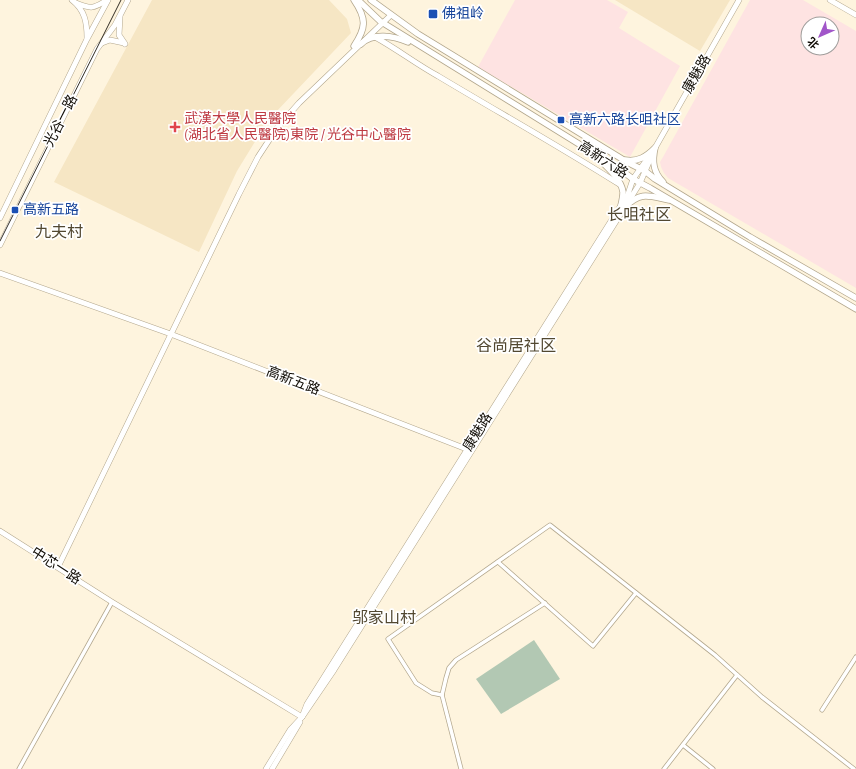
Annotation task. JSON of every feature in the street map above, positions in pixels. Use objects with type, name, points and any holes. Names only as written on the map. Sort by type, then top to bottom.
[{"type":"main road","points":[[74,1],[88,8],[98,6],[108,0]]},
{"type":"main road","name":"光谷一路","points":[[0,218],[87,39],[108,0]]},
{"type":"main road","name":"光谷一路","points":[[0,245],[97,49],[115,25],[128,0]]},
{"type":"main road","points":[[354,0],[362,15],[364,24],[363,32],[354,46]]},
{"type":"main road","name":"高新六路","points":[[358,0],[381,22],[621,170],[633,180],[673,201],[856,309]]},
{"type":"main road","name":"高新六路","points":[[371,0],[418,34],[642,170],[750,238],[856,298]]},
{"type":"main road","name":"康魅路","points":[[623,206],[633,180],[642,170],[655,148],[739,0]]},
{"type":"main road","points":[[830,0],[856,15]]},
{"type":"main road","points":[[74,1],[83,13],[87,24],[87,39]]},
{"type":"main road","points":[[97,49],[102,43],[110,40],[125,44],[118,35],[121,13]]},
{"type":"main road","points":[[57,566],[258,157],[277,128],[389,14]]},
{"type":"main road","points":[[170,334],[236,193],[260,149],[275,126],[297,101],[381,22]]},
{"type":"main road","points":[[361,44],[367,39],[375,37],[398,38],[419,46]]},
{"type":"main road","points":[[375,37],[390,45],[429,71],[619,184]]},
{"type":"main road","points":[[622,159],[631,161],[645,157],[655,148]]},
{"type":"main road","points":[[655,148],[652,159],[656,172],[662,181],[676,192]]},
{"type":"main road","points":[[594,154],[611,172],[619,184],[623,193],[623,206]]},
{"type":"main road","name":"康魅路","points":[[272,769],[302,717],[334,670],[469,450],[623,206],[640,183],[642,170]]},
{"type":"main road","points":[[623,206],[633,199],[647,196],[673,201]]},
{"type":"main road","name":"高新五路","points":[[0,273],[170,334],[469,450]]},
{"type":"main road","name":"中芯一路","points":[[0,531],[112,602],[302,717]]},
{"type":"main road","name":"康魅路","points":[[266,769],[290,730],[302,717]]},
{"type":"street","points":[[442,695],[432,694],[416,683],[388,639],[550,525],[715,655],[762,697],[854,769]]},
{"type":"street","points":[[498,562],[593,646],[636,593]]},
{"type":"street","points":[[20,769],[112,602]]},
{"type":"street","points":[[461,769],[442,695],[449,668],[456,660],[545,603]]},
{"type":"street","points":[[822,710],[856,657]]},
{"type":"street","points":[[664,769],[737,675]]},
{"type":"street","points":[[683,745],[713,769]]},
{"type":"shaded area","name":"武漢大學人民醫院 (湖北省人民醫院)東院 / 光谷中心醫院","points":[[152,0],[329,0],[347,19],[351,33],[275,113],[256,140],[237,171],[199,252],[54,182]]},
{"type":"shaded area","points":[[515,0],[607,0],[628,12],[619,28],[680,66],[630,157],[478,67]]},
{"type":"shaded area","points":[[615,0],[730,0],[700,51]]},
{"type":"shaded area","points":[[750,0],[803,0],[830,16],[800,16],[800,56],[840,56],[840,22],[856,31],[856,288],[668,178],[661,167],[660,162]]},
{"type":"green space","points":[[534,640],[560,679],[501,714],[476,679]]},
{"type":"tram line","points":[[0,241],[121,0]]},
{"type":"place","name":"佛祖岭","points":[[433,14]]},
{"type":"place","name":"高新六路长咀社区","points":[[561,120]]},
{"type":"place","name":"武漢大學人民醫院 (湖北省人民醫院)東院 / 光谷中心醫院","points":[[175,127]]},
{"type":"place","name":"高新五路","points":[[15,210]]},
{"type":"district","name":"长咀社区","points":[[639,215]]},
{"type":"district","name":"九夫村","points":[[59,232]]},
{"type":"district","name":"谷尚居社区","points":[[516,346]]},
{"type":"district","name":"邬家山村","points":[[384,618]]}]
